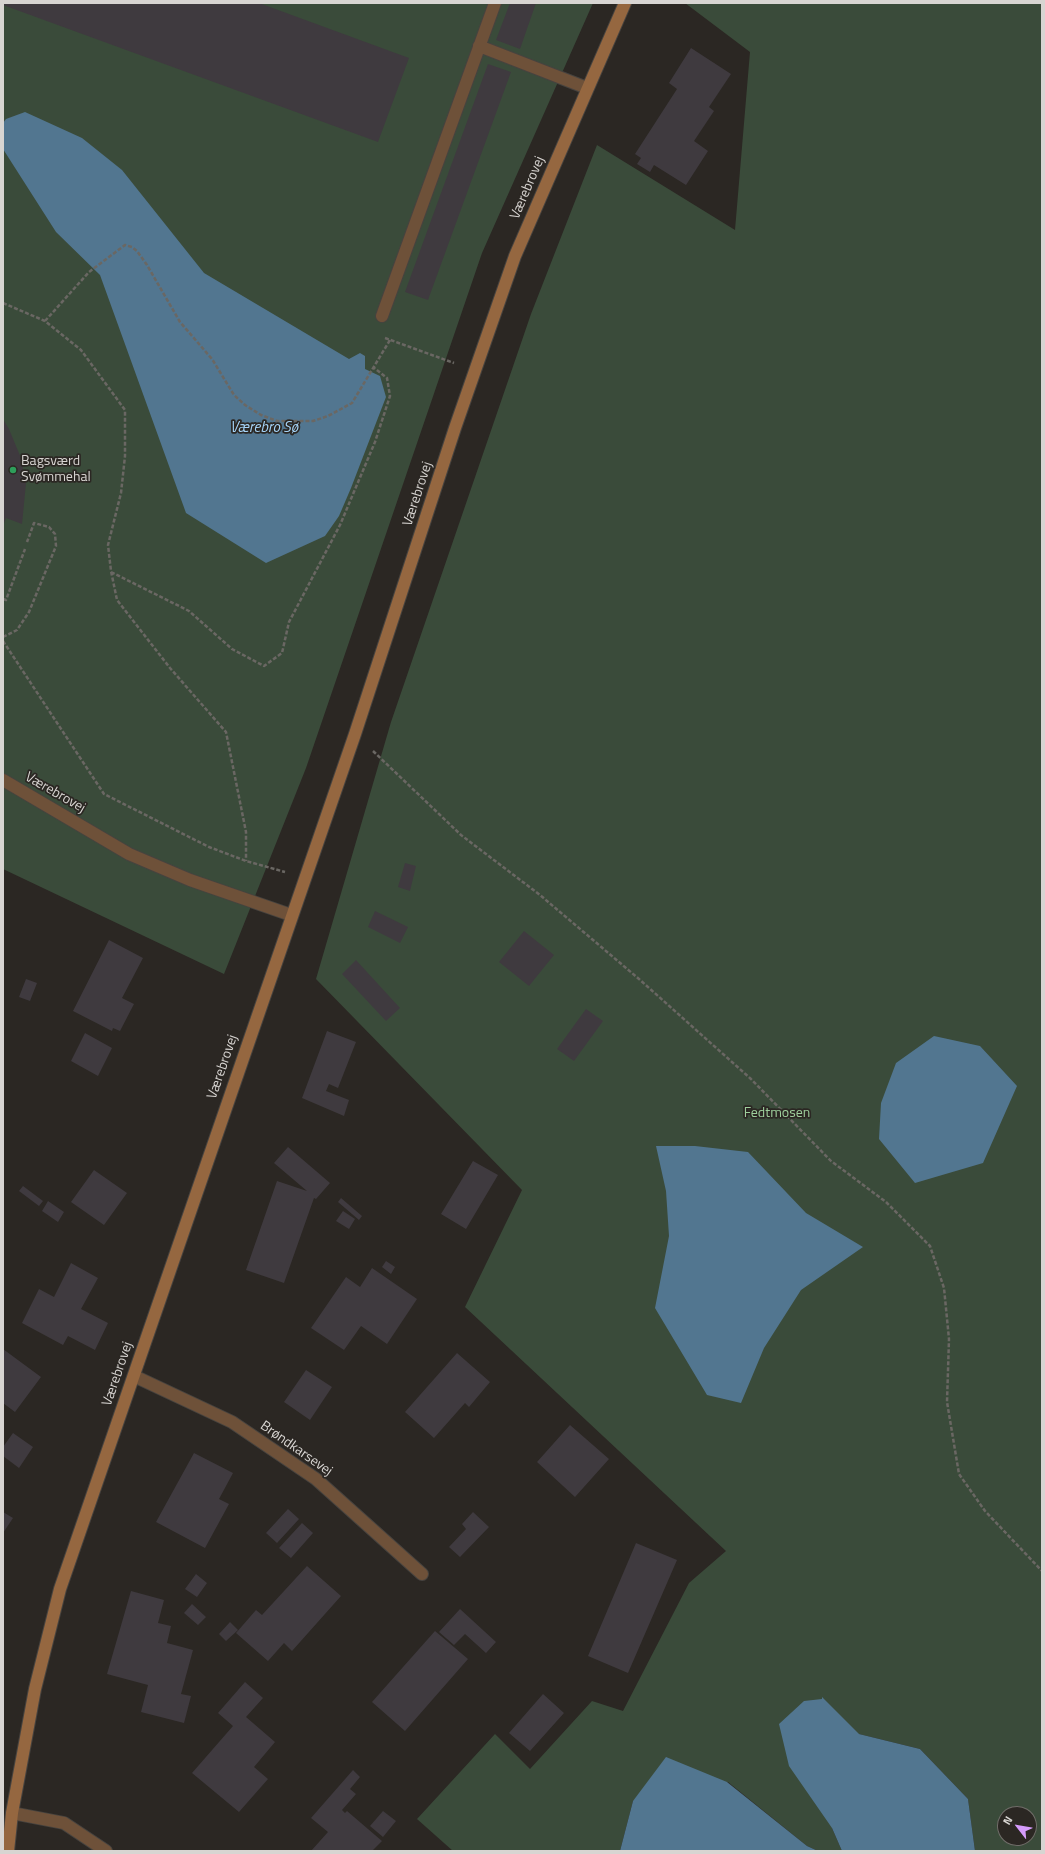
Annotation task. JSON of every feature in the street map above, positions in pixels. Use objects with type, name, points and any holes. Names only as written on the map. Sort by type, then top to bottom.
[{"type":"street","points":[[382,316],[495,3]]},
{"type":"street","name":"Værebrovej","points":[[8,1851],[12,1813],[34,1689],[60,1589],[354,734],[475,370],[515,256],[625,3]]},
{"type":"street","points":[[479,46],[587,88]]},
{"type":"street","name":"Værebrovej","points":[[3,780],[129,854],[190,880],[292,915]]},
{"type":"street","name":"Brøndkarsevej","points":[[134,1376],[232,1422],[316,1479],[422,1574]]},
{"type":"street","points":[[12,1813],[64,1822],[106,1851]]},
{"type":"path","points":[[45,321],[89,272],[125,245],[137,251],[147,264],[180,322],[212,359],[234,395],[261,416],[277,421],[313,421],[328,416],[352,403],[390,340]]},
{"type":"path","points":[[3,303],[45,321],[81,350],[125,410],[125,456],[121,493],[108,545],[111,571],[117,600],[170,668],[226,732],[246,832],[246,861]]},
{"type":"path","points":[[382,316],[379,336],[475,370]]},
{"type":"path","points":[[111,571],[189,611],[232,649],[264,666],[282,653],[289,622],[340,525],[375,442],[390,396],[388,378],[374,367]]},
{"type":"path","points":[[3,637],[17,630],[29,612],[56,546],[54,534],[49,527],[34,523],[27,542]]},
{"type":"path","points":[[3,599],[6,600],[25,549]]},
{"type":"path","points":[[3,641],[104,794],[209,846],[246,861],[304,878]]},
{"type":"path","points":[[354,734],[461,834],[540,895],[751,1079],[831,1161],[886,1202],[930,1246],[944,1288],[949,1339],[948,1402],[959,1474],[986,1511],[1042,1571]]},
{"type":"green space","points":[[3,3],[593,3],[482,253],[306,768],[224,974],[3,869]]},
{"type":"green space","name":"Fedtmosen","points":[[685,3],[1042,3],[1042,1851],[975,1851],[968,1799],[920,1749],[859,1734],[832,1828],[842,1851],[818,1851],[807,1846],[728,1782],[633,1801],[620,1851],[453,1851],[417,1819],[495,1734],[530,1769],[592,1701],[623,1711],[689,1583],[726,1551],[465,1307],[522,1190],[316,979],[391,722],[531,314],[597,145],[735,230],[750,52]]},
{"type":"water","name":"Værebro Sø","points":[[25,112],[82,138],[122,170],[204,273],[349,359],[360,353],[365,356],[365,369],[380,376],[386,397],[339,516],[325,536],[266,563],[186,513],[100,275],[56,232],[3,149],[3,123],[6,119]]},
{"type":"water","points":[[934,1036],[980,1046],[1017,1086],[983,1163],[915,1183],[879,1139],[881,1103],[896,1063]]},
{"type":"water","points":[[656,1146],[695,1146],[748,1152],[806,1213],[863,1247],[801,1290],[764,1348],[741,1403],[707,1395],[655,1308],[669,1236],[666,1191]]},
{"type":"water","points":[[822,1697],[859,1734],[920,1749],[968,1799],[975,1851],[842,1851],[832,1828],[789,1766],[779,1724],[804,1701],[822,1699]]},
{"type":"water","points":[[666,1757],[727,1782],[807,1846],[818,1851],[620,1851],[633,1801]]},
{"type":"building","points":[[3,3],[259,3],[409,58],[378,142],[3,5]]},
{"type":"building","points":[[510,3],[536,3],[520,49],[496,40]]},
{"type":"building","points":[[691,48],[731,74],[709,107],[714,111],[694,141],[708,151],[686,185],[654,165],[650,172],[637,164],[641,158],[635,154],[677,89],[669,83]]},
{"type":"building","points":[[488,64],[511,72],[428,300],[405,292]]},
{"type":"building","name":"Bagsværd Svømmehal","points":[[3,419],[9,429],[21,458],[26,483],[22,524],[6,518],[3,526]]},
{"type":"building","points":[[405,863],[416,866],[410,891],[398,887]]},
{"type":"building","points":[[375,911],[408,927],[400,943],[368,927]]},
{"type":"building","points":[[524,931],[554,955],[529,986],[499,962]]},
{"type":"building","points":[[109,940],[143,958],[122,998],[134,1004],[120,1031],[113,1028],[112,1031],[73,1011]]},
{"type":"building","points":[[356,960],[400,1008],[386,1021],[342,974]]},
{"type":"building","points":[[26,979],[37,983],[30,1001],[19,997]]},
{"type":"building","points":[[586,1009],[603,1021],[574,1061],[557,1049]]},
{"type":"building","points":[[327,1031],[356,1042],[338,1088],[329,1084],[326,1091],[349,1100],[344,1116],[302,1098]]},
{"type":"building","points":[[85,1033],[112,1048],[98,1076],[71,1061]]},
{"type":"building","points":[[288,1147],[330,1183],[316,1199],[314,1198],[284,1283],[246,1270],[277,1181],[307,1191],[274,1163]]},
{"type":"building","points":[[473,1161],[498,1175],[466,1229],[441,1214]]},
{"type":"building","points":[[94,1170],[127,1193],[104,1225],[71,1202]]},
{"type":"building","points":[[23,1186],[43,1201],[39,1206],[19,1191]]},
{"type":"building","points":[[341,1198],[362,1216],[359,1220],[338,1202]]},
{"type":"building","points":[[48,1201],[64,1212],[58,1222],[42,1211]]},
{"type":"building","points":[[343,1211],[355,1219],[349,1229],[336,1221]]},
{"type":"building","points":[[386,1261],[395,1267],[391,1274],[382,1267]]},
{"type":"building","points":[[71,1263],[98,1278],[81,1309],[108,1323],[95,1350],[68,1336],[63,1345],[22,1323],[39,1289],[54,1297]]},
{"type":"building","points":[[372,1268],[417,1299],[387,1344],[361,1326],[344,1350],[311,1328],[346,1277],[360,1287]]},
{"type":"building","points":[[3,1349],[41,1377],[15,1412],[3,1403]]},
{"type":"building","points":[[457,1353],[490,1382],[469,1407],[465,1403],[434,1438],[405,1412]]},
{"type":"building","points":[[306,1370],[332,1387],[310,1420],[284,1402]]},
{"type":"building","points":[[570,1425],[609,1459],[575,1497],[537,1462]]},
{"type":"building","points":[[13,1433],[33,1447],[19,1468],[3,1456],[3,1447]]},
{"type":"building","points":[[194,1453],[233,1473],[219,1499],[229,1504],[205,1548],[156,1522]]},
{"type":"building","points":[[288,1509],[299,1519],[277,1543],[266,1533]]},
{"type":"building","points":[[3,1512],[13,1518],[3,1533]]},
{"type":"building","points":[[473,1512],[489,1527],[460,1557],[449,1547],[466,1529],[462,1524]]},
{"type":"building","points":[[302,1523],[313,1533],[291,1558],[279,1548]]},
{"type":"building","points":[[636,1543],[677,1560],[628,1673],[588,1656]]},
{"type":"building","points":[[307,1566],[341,1596],[292,1651],[284,1643],[268,1661],[236,1633],[256,1610],[262,1615]]},
{"type":"building","points":[[196,1574],[207,1583],[197,1597],[185,1589]]},
{"type":"building","points":[[131,1591],[164,1600],[158,1623],[171,1626],[167,1643],[193,1650],[181,1694],[191,1696],[184,1723],[141,1712],[148,1685],[107,1674]]},
{"type":"building","points":[[192,1604],[206,1617],[198,1625],[184,1613]]},
{"type":"building","points":[[460,1609],[496,1642],[486,1653],[465,1634],[454,1645],[439,1632]]},
{"type":"building","points":[[230,1622],[238,1630],[226,1641],[219,1634]]},
{"type":"building","points":[[435,1631],[468,1659],[405,1731],[372,1702]]},
{"type":"building","points":[[245,1682],[263,1698],[246,1717],[275,1742],[254,1767],[268,1779],[239,1812],[192,1773],[233,1726],[218,1713]]},
{"type":"building","points":[[543,1694],[564,1713],[530,1751],[509,1733]]},
{"type":"building","points":[[353,1770],[360,1777],[350,1789],[356,1794],[342,1810],[345,1813],[347,1811],[382,1841],[372,1851],[311,1851],[328,1832],[311,1818]]},
{"type":"building","points":[[383,1811],[396,1821],[383,1837],[370,1826]]},
{"type":"place","name":"Bagsværd Svømmehal","points":[[13,470]]}]
